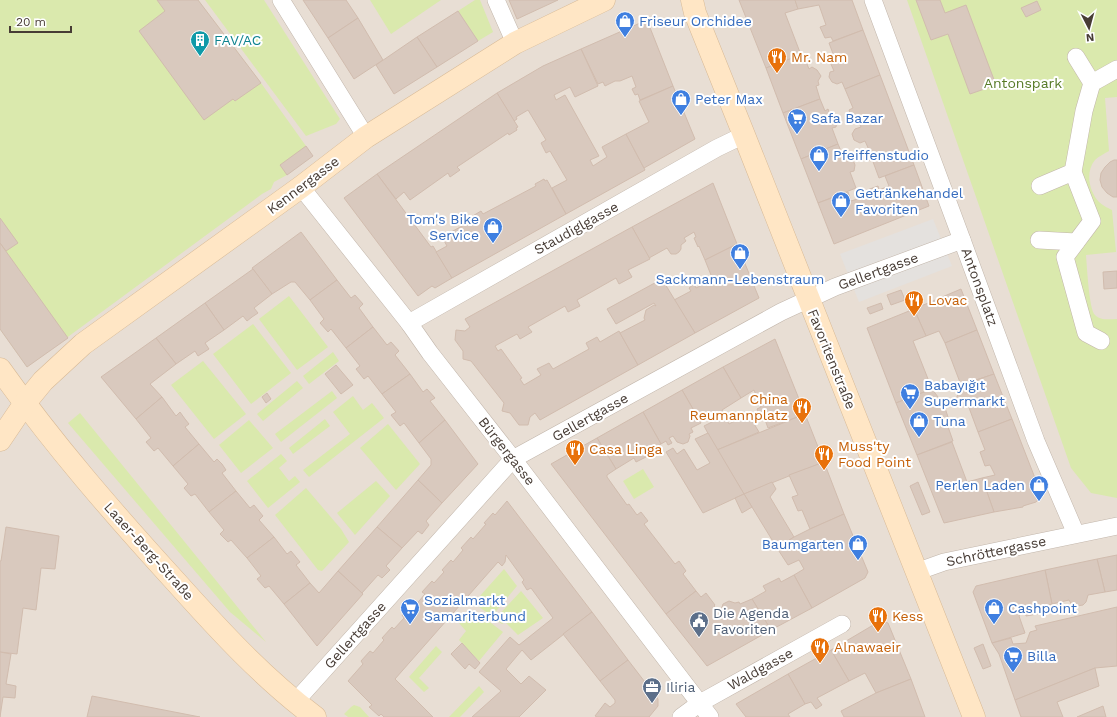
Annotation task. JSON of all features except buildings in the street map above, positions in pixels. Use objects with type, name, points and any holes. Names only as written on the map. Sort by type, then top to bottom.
[{"type":"main road","name":"Kennergasse","points":[[0,440],[25,403],[43,381],[83,344],[301,187],[366,137],[515,43],[604,0]]},
{"type":"main road","name":"Favoritenstraße","points":[[692,0],[695,13],[974,717]]},
{"type":"main road","name":"Laaer-Berg-Straße","points":[[0,369],[25,403],[132,534],[231,642],[295,702],[315,717]]},
{"type":"street","points":[[281,0],[366,137]]},
{"type":"street","points":[[496,0],[515,43]]},
{"type":"street","name":"Antonsplatz","points":[[873,0],[1036,441],[1076,534]]},
{"type":"street","points":[[1076,57],[1092,83]]},
{"type":"street","points":[[1107,344],[1086,333],[1065,257],[1092,221],[1073,172],[1084,110],[1092,83],[1117,69]]},
{"type":"street","name":"Staudiglgasse","points":[[409,323],[717,148],[744,135]]},
{"type":"street","points":[[1040,186],[1073,172]]},
{"type":"street","name":"Bürgergasse","points":[[301,187],[409,323],[710,717]]},
{"type":"street","name":"Gellertgasse","points":[[295,702],[513,459],[781,312],[835,287],[962,240]]},
{"type":"street","points":[[1039,240],[1076,242]]},
{"type":"street","points":[[1076,534],[1117,526]]},
{"type":"street","name":"Schröttergasse","points":[[916,572],[944,562],[1076,534]]},
{"type":"street","name":"Waldgasse","points":[[681,717],[700,703],[842,624]]},
{"type":"shaded area","points":[[0,0],[1117,0],[1117,717],[0,717]]},
{"type":"shaded area","points":[[933,219],[952,266],[859,302],[840,254]]},
{"type":"green space","name":"FAV/AC","points":[[0,0],[198,0],[261,83],[306,146],[287,175],[274,182],[271,189],[262,194],[27,367],[0,329]]},
{"type":"green space","points":[[205,0],[264,0],[340,119],[336,124],[306,136]]},
{"type":"green space","points":[[370,0],[441,0],[391,34]]},
{"type":"green space","points":[[475,0],[480,0],[493,32],[478,41],[458,11]]},
{"type":"green space","name":"Antonspark","points":[[907,0],[1117,0],[1117,97],[1105,98],[1109,151],[1095,160],[1089,176],[1091,187],[1096,198],[1100,203],[1112,210],[1116,252],[1086,255],[1091,305],[1093,311],[1097,317],[1100,318],[1117,319],[1117,498],[1091,493],[1071,468]]},
{"type":"green space","points":[[289,296],[328,347],[297,370],[259,319]]},
{"type":"green space","points":[[253,324],[291,373],[251,404],[213,354]]},
{"type":"green space","points":[[333,352],[339,361],[309,384],[303,376]]},
{"type":"green space","points":[[203,361],[246,414],[214,439],[171,385]]},
{"type":"green space","points":[[297,381],[303,388],[263,421],[257,414]]},
{"type":"green space","points":[[332,391],[337,398],[281,442],[275,434]]},
{"type":"green space","points":[[353,396],[363,410],[372,403],[384,418],[309,477],[303,470],[350,434],[333,412]]},
{"type":"green space","points":[[80,413],[266,642],[230,612],[68,423]]},
{"type":"green space","points":[[325,419],[330,426],[293,454],[289,448]]},
{"type":"green space","points":[[249,420],[273,448],[241,473],[219,445]]},
{"type":"green space","points":[[388,424],[420,464],[396,490],[360,448]]},
{"type":"green space","points":[[281,454],[287,461],[279,468],[289,481],[295,476],[300,482],[268,508],[247,481]]},
{"type":"green space","points":[[643,469],[654,487],[634,499],[623,481]]},
{"type":"green space","points":[[376,481],[390,496],[355,535],[337,513]]},
{"type":"green space","points":[[306,488],[341,529],[349,542],[322,571],[318,570],[275,515]]},
{"type":"green space","points":[[504,569],[517,586],[492,616],[479,607],[479,597]]},
{"type":"green space","points":[[521,591],[543,618],[518,635],[505,622],[502,624],[495,619]]},
{"type":"green space","points":[[475,611],[503,632],[479,661],[459,640],[466,631],[459,623],[467,613]]},
{"type":"green space","points":[[436,646],[442,652],[419,678],[429,688],[424,692],[409,677]]},
{"type":"green space","points":[[479,686],[484,692],[460,717],[449,717]]},
{"type":"green space","points":[[354,705],[360,707],[369,717],[348,717],[344,714]]},
{"type":"place","name":"Friseur Orchidee","points":[[625,38]]},
{"type":"place","name":"FAV/AC","points":[[200,57]]},
{"type":"place","name":"Mr. Nam","points":[[777,74]]},
{"type":"place","name":"Peter Max","points":[[681,116]]},
{"type":"place","name":"Safa Bazar","points":[[797,135]]},
{"type":"place","name":"Pfeiffenstudio","points":[[819,172]]},
{"type":"place","name":"Getränkehandel Favoriten","points":[[841,218]]},
{"type":"place","name":"Tom's Bike Service","points":[[493,244]]},
{"type":"place","name":"Sackmann-Lebenstraum","points":[[740,270]]},
{"type":"place","name":"Lovac","points":[[914,317]]},
{"type":"place","name":"Babayığıt Supermarkt","points":[[910,410]]},
{"type":"place","name":"China Reumannplatz","points":[[802,424]]},
{"type":"place","name":"Tuna","points":[[919,438]]},
{"type":"place","name":"Casa Linga","points":[[575,466]]},
{"type":"place","name":"Muss'ty Food Point","points":[[824,471]]},
{"type":"place","name":"Perlen Laden","points":[[1039,502]]},
{"type":"place","name":"Baumgarten","points":[[858,561]]},
{"type":"place","name":"Sozialmarkt Samariterbund","points":[[410,625]]},
{"type":"place","name":"Cashpoint","points":[[994,625]]},
{"type":"place","name":"Kess","points":[[878,633]]},
{"type":"place","name":"Die Agenda Favoriten","points":[[699,638]]},
{"type":"place","name":"Alnawaeir","points":[[820,664]]},
{"type":"place","name":"Billa","points":[[1013,673]]},
{"type":"place","name":"Iliria","points":[[652,704]]}]
